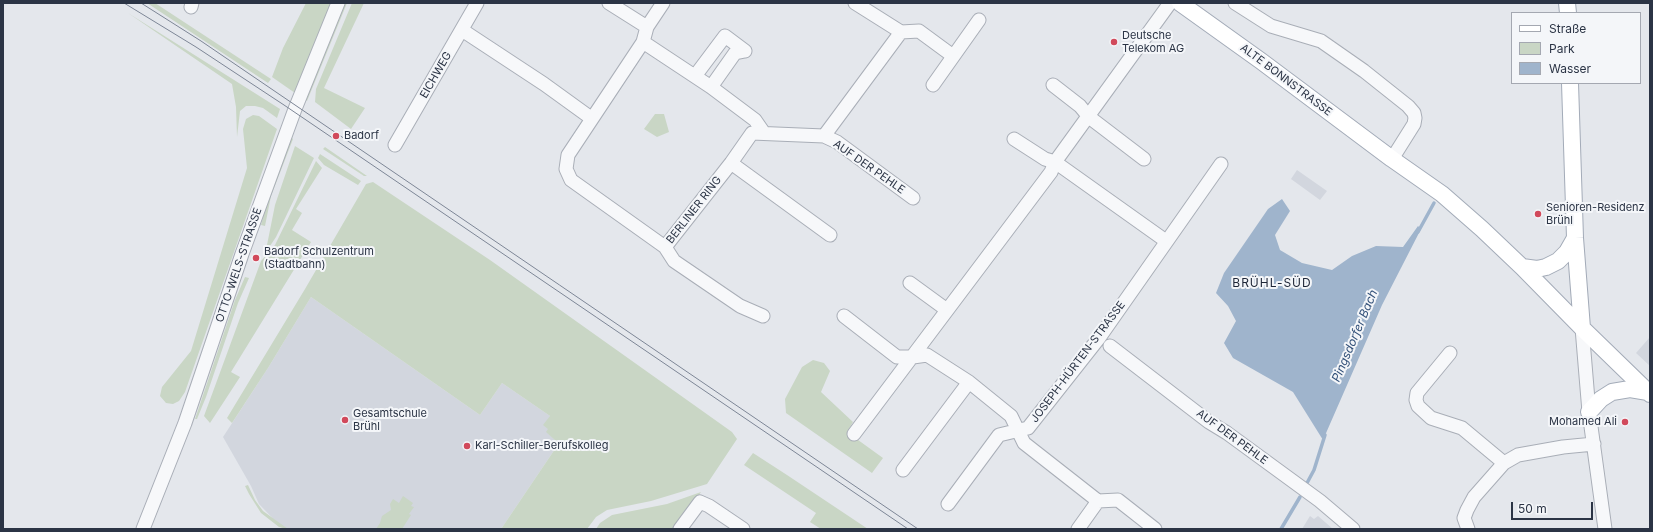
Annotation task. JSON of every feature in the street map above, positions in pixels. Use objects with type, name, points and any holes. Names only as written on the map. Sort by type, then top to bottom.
[{"type":"main road","name":"ALTE BONNSTRASSE","points":[[1180,3],[1442,194],[1522,267],[1649,393]]},
{"type":"main road","points":[[1570,84],[1575,238],[1582,328]]},
{"type":"main road","points":[[1522,267],[1546,267],[1558,261],[1567,252],[1575,238]]},
{"type":"main road","points":[[1589,412],[1602,399],[1612,392],[1630,389],[1649,393]]},
{"type":"street","name":"OTTO-WELS-STRASSE","points":[[143,529],[185,423],[242,254],[295,109],[338,3]]},
{"type":"street","name":"EICHWEG","points":[[395,145],[477,3]]},
{"type":"street","points":[[609,3],[647,27]]},
{"type":"street","name":"BERLINER RING","points":[[663,3],[647,27],[643,42],[591,118],[568,155],[566,169],[571,180],[665,247],[731,163],[752,133],[824,136]]},
{"type":"street","points":[[855,3],[901,32],[919,31],[953,56]]},
{"type":"street","points":[[854,434],[1051,172],[1055,162],[1170,3]]},
{"type":"street","points":[[1235,3],[1271,26],[1321,41],[1364,71],[1408,106],[1414,113],[1414,124],[1392,159]]},
{"type":"street","points":[[933,85],[979,20]]},
{"type":"street","points":[[462,30],[544,84],[591,118]]},
{"type":"street","points":[[824,136],[901,32]]},
{"type":"street","points":[[695,76],[725,36],[745,51],[735,53],[711,87]]},
{"type":"street","points":[[643,42],[711,87],[755,120],[764,133]]},
{"type":"street","points":[[1054,85],[1080,106],[1089,116],[1144,158]]},
{"type":"street","name":"AUF DER PEHLE","points":[[824,136],[837,142],[912,198]]},
{"type":"street","points":[[1014,139],[1044,159],[1055,162],[1166,241]]},
{"type":"street","points":[[731,163],[830,235]]},
{"type":"street","name":"JOSEPH-HÜRTEN-STRASSE","points":[[948,504],[999,436],[1028,428],[1099,338],[1221,164]]},
{"type":"street","points":[[665,247],[674,261],[740,306],[763,316]]},
{"type":"street","points":[[910,283],[947,310]]},
{"type":"street","points":[[844,316],[897,357],[927,355],[968,382],[1011,416],[1024,443],[1098,501],[1118,500],[1155,529]]},
{"type":"street","points":[[1582,328],[1589,412],[1605,529]]},
{"type":"street","name":"AUF DER PEHLE","points":[[1110,346],[1209,422],[1227,433],[1320,501],[1353,529]]},
{"type":"street","points":[[1450,353],[1417,393],[1416,400],[1418,406],[1431,418],[1462,428],[1504,463]]},
{"type":"street","points":[[903,470],[968,382]]},
{"type":"street","points":[[1468,529],[1464,518],[1474,497],[1504,463],[1518,455],[1563,447],[1594,444]]},
{"type":"street","points":[[1078,529],[1098,501]]},
{"type":"street","points":[[680,529],[700,502],[710,506],[743,529]]},
{"type":"shaded area","points":[[1297,170],[1327,191],[1320,200],[1291,179]]},
{"type":"shaded area","points":[[311,297],[480,415],[502,383],[550,416],[549,429],[547,432],[557,442],[555,449],[501,529],[283,529],[259,504],[251,486],[223,437],[268,368]]},
{"type":"shaded area","points":[[1650,337],[1650,366],[1636,353]]},
{"type":"shaded area","points":[[1310,516],[1314,519],[1318,516],[1333,529],[1302,529]]},
{"type":"green space","points":[[147,3],[155,3],[271,79],[268,83]]},
{"type":"green space","points":[[306,3],[332,3],[295,93],[272,77],[283,48]]},
{"type":"green space","points":[[345,3],[347,3],[307,101],[305,100]]},
{"type":"green space","points":[[352,3],[364,3],[324,88],[365,108],[351,129],[315,102],[316,89]]},
{"type":"green space","points":[[128,13],[280,109],[277,118],[263,108],[246,106],[240,111],[237,137],[236,107],[232,84]]},
{"type":"green space","points":[[655,114],[664,114],[669,132],[657,137],[644,129]]},
{"type":"green space","points":[[253,115],[259,116],[277,129],[185,392],[179,401],[173,404],[166,403],[160,396],[162,387],[191,351],[247,168],[243,129],[246,119]]},
{"type":"green space","points":[[291,137],[293,139],[271,196],[265,226],[261,225],[265,209]]},
{"type":"green space","points":[[295,146],[314,158],[276,237],[270,246],[267,245],[275,205]]},
{"type":"green space","points":[[325,147],[367,176],[364,176],[323,149]]},
{"type":"green space","points":[[320,154],[361,181],[358,185],[324,165],[318,158]]},
{"type":"green space","points":[[316,161],[322,168],[296,209],[302,213],[292,230],[311,242],[231,372],[240,377],[210,423],[204,416],[261,261],[275,245]]},
{"type":"green space","points":[[373,182],[490,260],[732,432],[737,439],[707,484],[651,501],[607,510],[596,517],[587,529],[501,529],[555,449],[557,442],[546,432],[548,429],[543,425],[550,416],[502,383],[480,415],[311,297],[268,368],[232,423],[227,418],[366,184]]},
{"type":"green space","points":[[245,277],[249,278],[238,303],[206,397],[197,419],[195,419],[235,300]]},
{"type":"green space","points":[[813,360],[824,363],[830,371],[821,392],[853,422],[847,432],[883,458],[872,473],[786,413],[785,399],[802,367]]},
{"type":"green space","points":[[753,453],[868,529],[821,529],[810,522],[816,513],[744,465]]},
{"type":"green space","points":[[248,485],[255,500],[263,511],[288,529],[279,527],[261,513],[245,486]]},
{"type":"green space","points":[[701,492],[675,529],[596,529],[600,523],[612,515],[667,504]]},
{"type":"green space","points":[[403,496],[413,503],[411,506],[414,507],[402,529],[376,529],[382,516],[391,510],[390,504],[393,499],[399,503]]},
{"type":"water","points":[[1282,199],[1290,211],[1275,235],[1280,250],[1302,263],[1332,270],[1352,256],[1376,246],[1403,247],[1418,226],[1421,229],[1382,305],[1323,440],[1293,392],[1233,358],[1224,343],[1236,321],[1228,306],[1216,293],[1224,273],[1268,209]]},
{"type":"waterway","name":"Pingsdorfer Bach","points":[[1418,232],[1434,203]]},
{"type":"waterway","name":"Pingsdorfer Bach","points":[[1307,483],[1314,470],[1325,435]]},
{"type":"waterway","name":"Pingsdorfer Bach","points":[[1281,529],[1300,497]]},
{"type":"tram line","points":[[124,3],[196,47],[284,105],[908,529]]},
{"type":"tram line","points":[[141,3],[201,41],[918,529]]},
{"type":"place","name":"Deutsche Telekom AG","points":[[1114,42]]},
{"type":"place","name":"Badorf","points":[[336,136]]},
{"type":"place","name":"Senioren-Residenz Brühl","points":[[1538,214]]},
{"type":"place","name":"Badorf Schulzentrum (Stadtbahn)","points":[[256,258]]},
{"type":"place","name":"Gesamtschule Brühl","points":[[345,420]]},
{"type":"place","name":"Mohamed Ali","points":[[1625,422]]},
{"type":"place","name":"Karl-Schiller-Berufskolleg","points":[[467,446]]},
{"type":"district","name":"BRÜHL-SÜD","points":[[1272,283]]}]
